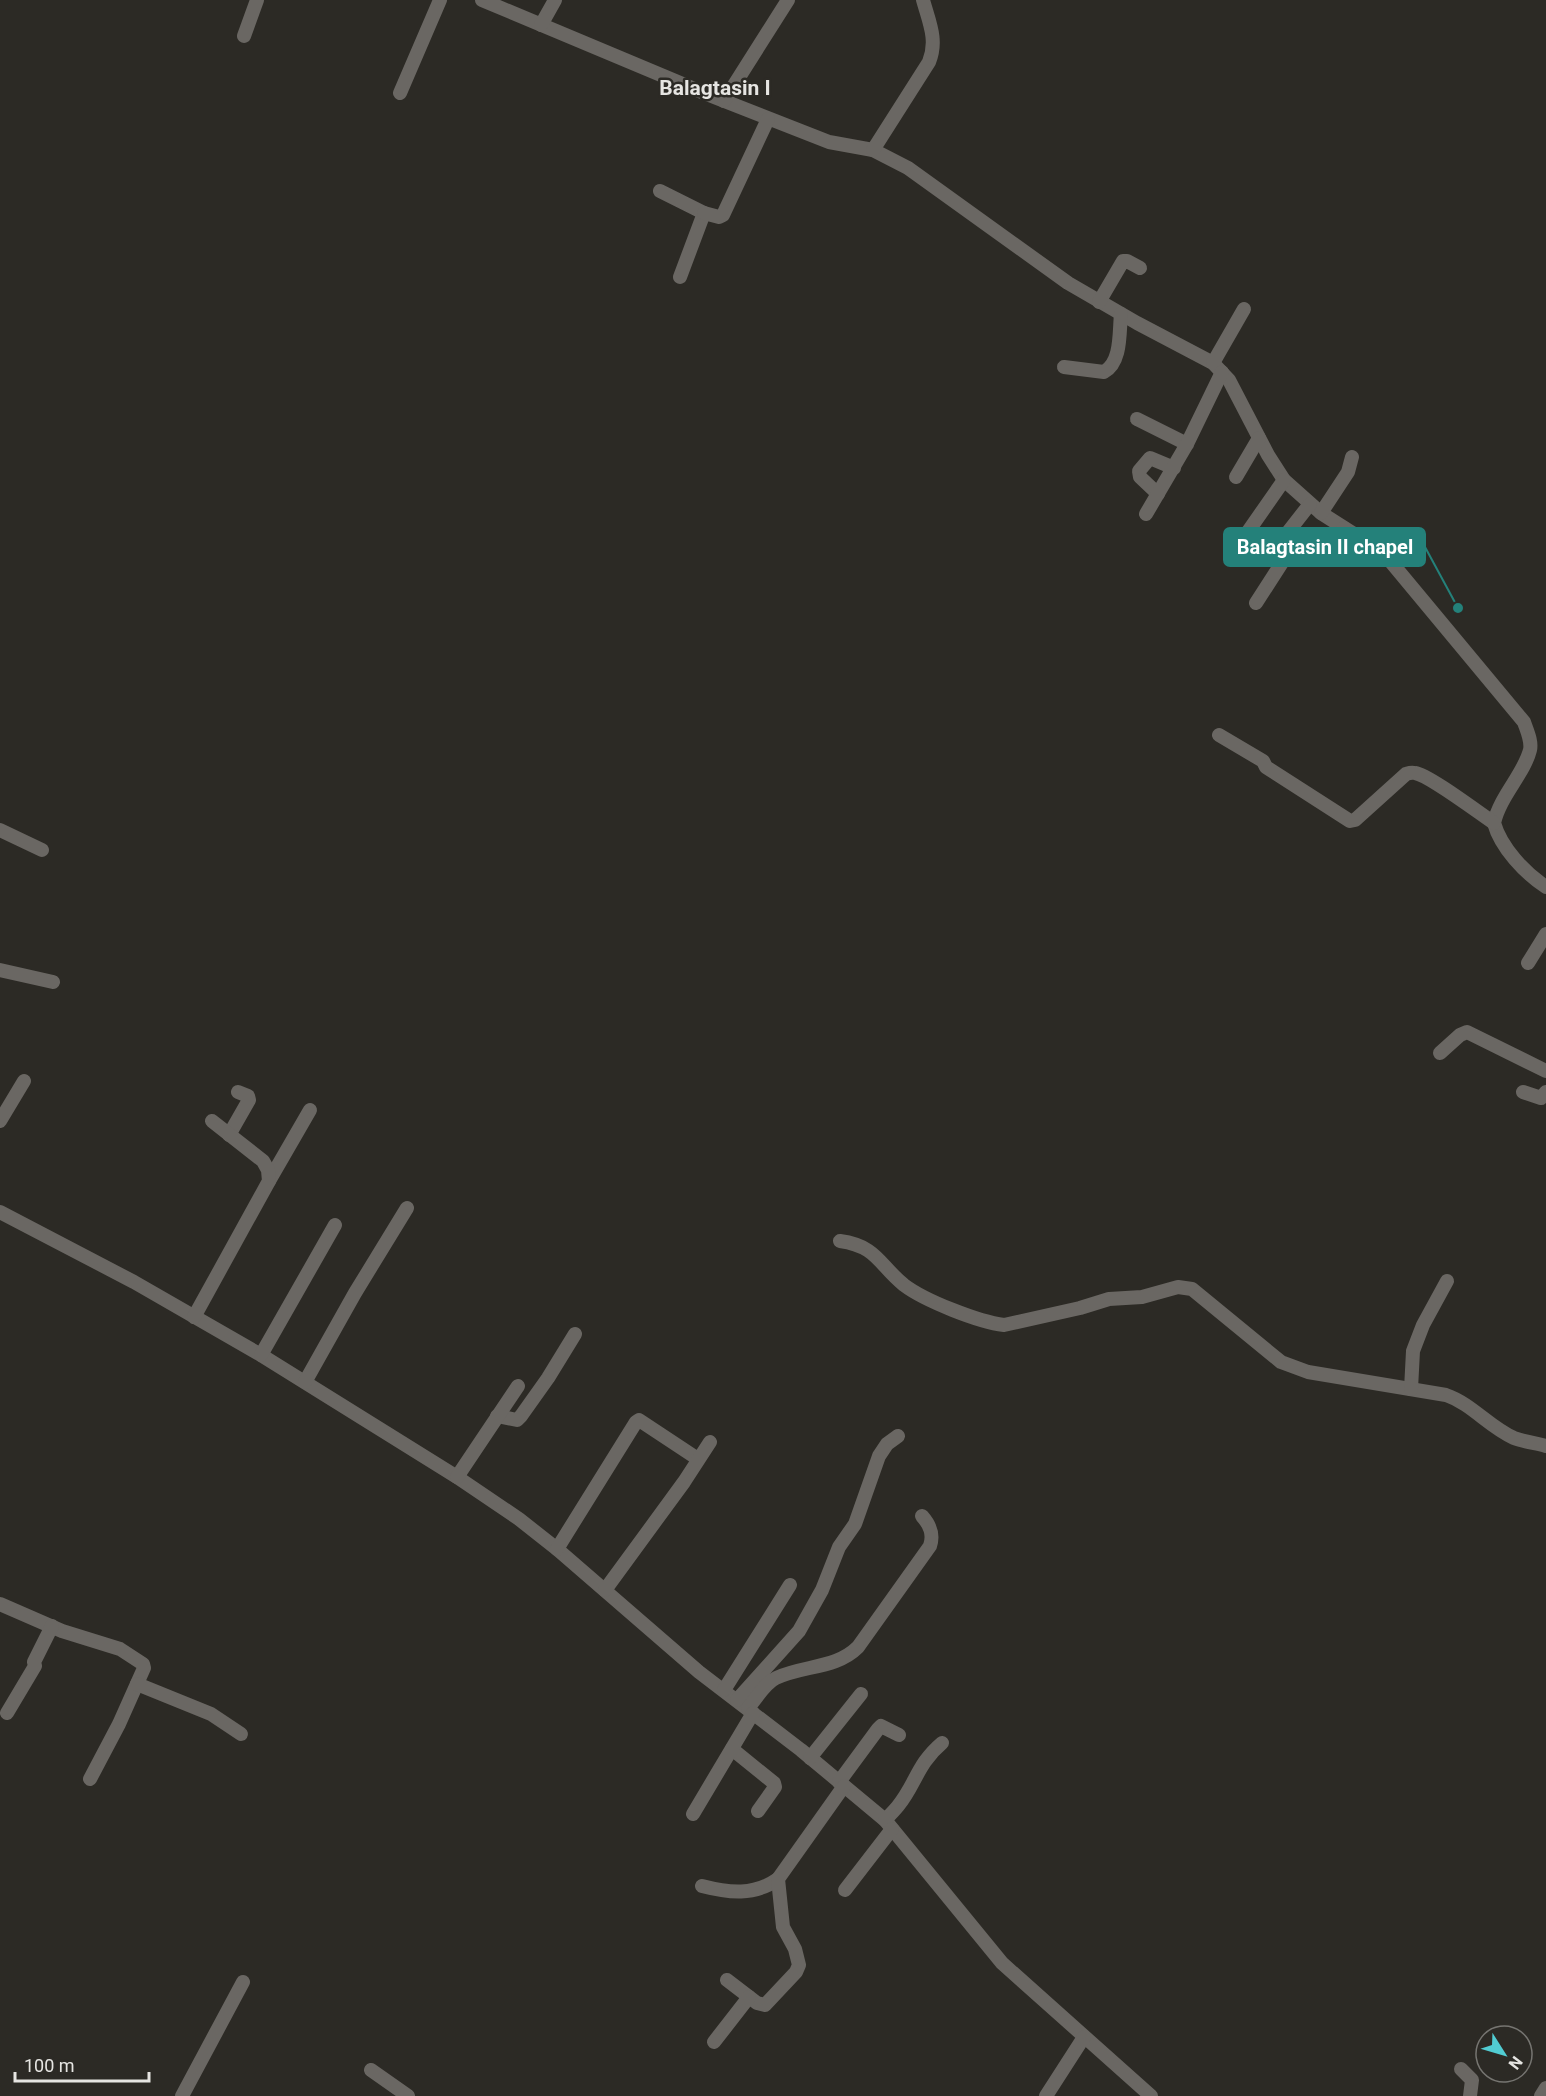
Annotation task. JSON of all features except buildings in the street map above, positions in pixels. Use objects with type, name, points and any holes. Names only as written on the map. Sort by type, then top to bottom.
[{"type":"street","points":[[244,36],[257,0]]},
{"type":"street","points":[[400,93],[440,0]]},
{"type":"street","points":[[482,0],[506,5],[541,25],[829,142],[873,150],[908,168],[1052,272],[1099,302],[1217,367],[1229,380],[1284,480],[1321,513],[1379,552],[1401,572],[1524,722],[1531,749],[1506,794],[1494,823]]},
{"type":"street","points":[[541,25],[555,0]]},
{"type":"street","points":[[724,101],[788,0]]},
{"type":"street","points":[[873,150],[929,63],[933,53],[933,34],[923,0]]},
{"type":"street","points":[[660,191],[704,213],[719,217],[723,215],[768,118]]},
{"type":"street","points":[[680,276],[704,213]]},
{"type":"street","points":[[1099,302],[1123,261],[1140,268]]},
{"type":"street","points":[[1146,514],[1187,444],[1217,367],[1244,309]]},
{"type":"street","points":[[1064,367],[1104,372],[1108,370],[1117,355],[1121,314]]},
{"type":"street","points":[[1137,419],[1187,444]]},
{"type":"street","points":[[1236,477],[1259,438]]},
{"type":"street","points":[[1321,513],[1348,472],[1352,457]]},
{"type":"street","points":[[1158,494],[1140,477],[1139,471],[1150,458],[1174,468]]},
{"type":"street","points":[[1240,538],[1247,534],[1284,480]]},
{"type":"street","points":[[1256,603],[1285,558],[1286,552],[1280,546],[1281,541],[1310,504]]},
{"type":"street","points":[[1326,554],[1344,528]]},
{"type":"street","points":[[1219,735],[1263,761],[1266,767],[1350,821],[1356,820],[1406,774],[1416,773],[1494,823],[1499,838],[1516,859],[1546,887]]},
{"type":"street","points":[[0,830],[42,850]]},
{"type":"street","points":[[1528,963],[1546,934]]},
{"type":"street","points":[[0,970],[53,982]]},
{"type":"street","points":[[1440,1053],[1460,1035],[1467,1032],[1546,1071]]},
{"type":"street","points":[[0,1121],[24,1081]]},
{"type":"street","points":[[230,1135],[249,1100],[248,1096],[238,1092]]},
{"type":"street","points":[[1523,1092],[1541,1098],[1546,1092]]},
{"type":"street","points":[[194,1317],[310,1110]]},
{"type":"street","points":[[212,1121],[263,1161],[268,1170],[269,1180]]},
{"type":"street","points":[[304,1382],[407,1208]]},
{"type":"street","points":[[0,1212],[134,1282],[261,1355],[457,1477],[519,1519],[699,1672],[810,1758],[888,1825],[1002,1963],[1151,2096]]},
{"type":"street","points":[[261,1355],[335,1225]]},
{"type":"street","points":[[840,1241],[855,1243],[876,1255],[903,1284],[914,1291],[995,1324],[1014,1324],[1109,1299],[1142,1297],[1178,1287],[1192,1289],[1281,1362],[1293,1368],[1457,1398],[1515,1438],[1546,1446]]},
{"type":"street","points":[[1411,1389],[1413,1351],[1423,1324],[1447,1281]]},
{"type":"street","points":[[498,1416],[517,1420],[521,1416],[575,1334]]},
{"type":"street","points":[[457,1477],[518,1386]]},
{"type":"street","points":[[557,1549],[639,1420],[698,1459]]},
{"type":"street","points":[[693,1814],[732,1749],[746,1707],[771,1660],[800,1631],[822,1590],[839,1547],[855,1524],[882,1450],[898,1436]]},
{"type":"street","points":[[605,1590],[710,1442]]},
{"type":"street","points":[[746,1707],[775,1678],[834,1662],[850,1655],[858,1647],[930,1545],[933,1538],[929,1524],[922,1516]]},
{"type":"street","points":[[724,1690],[790,1585]]},
{"type":"street","points":[[0,1604],[52,1626],[120,1649],[141,1660],[144,1668],[119,1724],[90,1779]]},
{"type":"street","points":[[7,1713],[35,1666],[34,1662],[52,1626]]},
{"type":"street","points":[[137,1684],[211,1714],[241,1734]]},
{"type":"street","points":[[810,1758],[861,1694]]},
{"type":"street","points":[[702,1886],[721,1891],[747,1892],[766,1887],[778,1879],[878,1729],[881,1726],[899,1735]]},
{"type":"street","points":[[845,1890],[888,1825],[922,1764],[942,1743]]},
{"type":"street","points":[[732,1749],[774,1784],[775,1787],[758,1811]]},
{"type":"street","points":[[727,1980],[757,2003],[765,2005],[796,1972],[799,1965],[795,1949],[783,1927],[778,1879]]},
{"type":"street","points":[[182,2096],[243,1982]]},
{"type":"street","points":[[714,2042],[749,1997]]},
{"type":"street","points":[[1046,2096],[1084,2037]]},
{"type":"street","points":[[1461,2069],[1472,2080],[1470,2096]]},
{"type":"street","points":[[371,2070],[408,2096]]},
{"type":"street","points":[[1541,2096],[1546,2088]]},
{"type":"place","name":"Balagtasin II chapel","points":[[1458,608]]},
{"type":"district","name":"Balagtasin I","points":[[715,88]]}]
